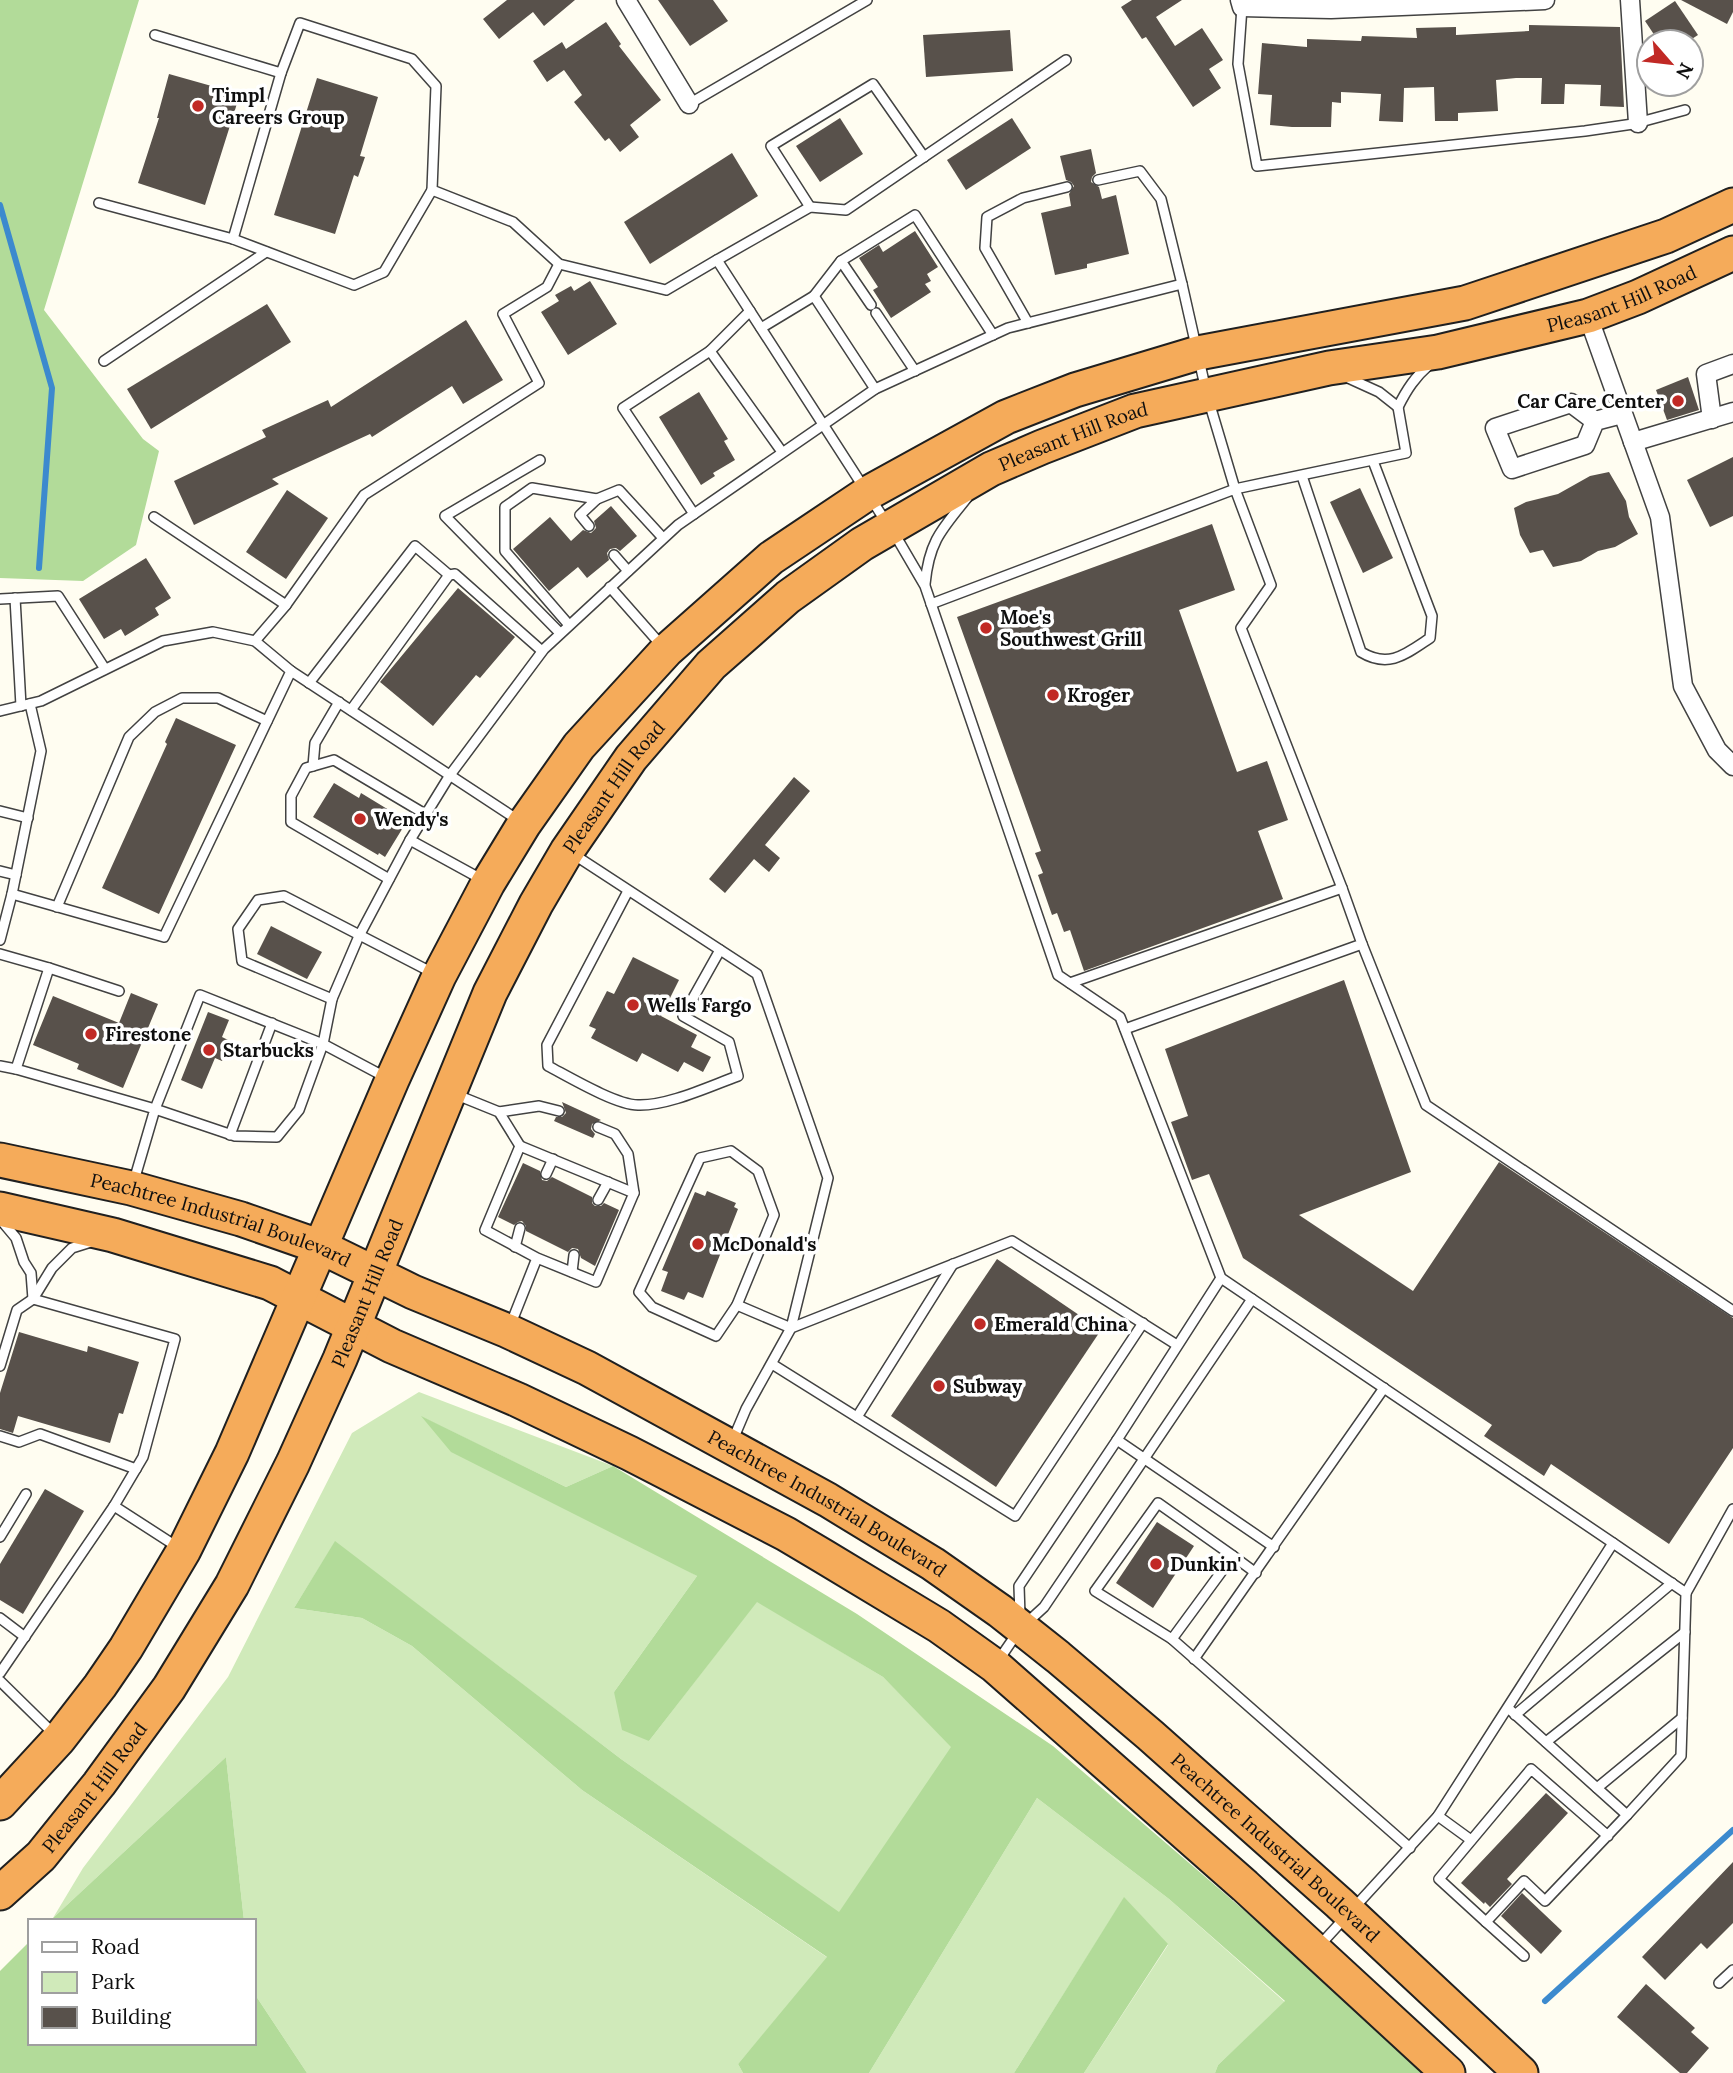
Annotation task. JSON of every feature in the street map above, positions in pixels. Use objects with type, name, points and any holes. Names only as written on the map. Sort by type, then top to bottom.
[{"type":"highway","points":[[0,1803],[60,1740],[126,1648],[184,1550],[232,1453],[439,976],[488,883],[524,824],[579,746],[666,650],[771,558],[868,494],[1006,418],[1075,390],[1198,353],[1465,303],[1666,236],[1733,205]]},
{"type":"highway","points":[[1588,316],[1637,276],[1733,232]]},
{"type":"highway","name":"Pleasant Hill Road","points":[[0,1893],[41,1856],[100,1784],[169,1688],[233,1585],[293,1463],[355,1326],[489,993],[567,851],[631,758],[711,665],[788,597],[890,527],[991,469],[1135,411],[1329,368],[1438,352],[1588,316],[1637,297],[1733,253]]},
{"type":"highway","name":"Peachtree Industrial Boulevard","points":[[0,1160],[131,1188],[251,1222],[321,1247],[413,1292],[508,1331],[587,1368],[828,1500],[933,1564],[1000,1611],[1058,1657],[1350,1913],[1521,2073]]},
{"type":"highway","points":[[0,1209],[113,1235],[270,1283],[392,1346],[518,1400],[616,1447],[786,1534],[939,1626],[995,1666],[1315,1950],[1448,2073]]},
{"type":"street","points":[[626,0],[689,104]]},
{"type":"street","points":[[1241,4],[1331,9],[1545,0]]},
{"type":"street","points":[[1630,0],[1638,123]]},
{"type":"street","points":[[1588,316],[1660,517],[1683,686],[1717,750],[1733,766]]},
{"type":"street","points":[[1712,419],[1706,374],[1733,365]]},
{"type":"street","points":[[1571,403],[1595,421],[1585,444],[1512,469],[1495,428],[1571,403]]},
{"type":"street","points":[[1633,442],[1733,412]]},
{"type":"street","points":[[1595,421],[1622,414]]},
{"type":"lane","points":[[689,104],[867,0]]},
{"type":"lane","points":[[1241,4],[1238,64],[1257,166],[1638,123],[1685,110]]},
{"type":"lane","points":[[99,203],[233,239],[354,285],[384,272],[432,190],[436,86],[412,59],[300,23],[281,74],[233,239]]},
{"type":"lane","points":[[155,35],[281,74]]},
{"type":"lane","points":[[432,190],[513,222],[559,264],[666,290],[810,207],[846,211],[1066,60]]},
{"type":"lane","points":[[810,207],[771,146],[873,84],[924,157]]},
{"type":"lane","points":[[1098,180],[1140,171],[1161,199],[1207,395],[1235,489],[1271,585],[1241,628],[1426,1105],[1733,1311]]},
{"type":"lane","points":[[1028,323],[985,248],[988,217],[1023,198],[1068,187]]},
{"type":"lane","points":[[761,328],[814,296],[841,261],[915,215],[993,335]]},
{"type":"lane","points":[[104,361],[266,252]]},
{"type":"lane","points":[[717,260],[890,527],[925,586],[1058,975],[1120,1017],[1221,1278],[1686,1593]]},
{"type":"lane","points":[[841,261],[915,371]]},
{"type":"lane","points":[[255,641],[286,606],[364,495],[540,383],[503,314],[547,287],[559,264]]},
{"type":"lane","points":[[0,1066],[155,1109],[230,1135],[277,1137],[299,1110],[323,1044],[332,999],[359,936],[410,839],[450,775],[542,651],[560,633],[663,538],[694,514],[823,423],[875,390],[1008,328],[1182,284]]},
{"type":"lane","points":[[814,296],[875,390]]},
{"type":"lane","points":[[694,514],[623,408],[710,351],[750,311]]},
{"type":"lane","points":[[710,351],[782,452]]},
{"type":"lane","points":[[931,604],[1235,489],[1406,453],[1398,407],[1409,386],[1418,374],[1432,363],[1438,352]]},
{"type":"lane","points":[[1329,368],[1379,392],[1398,407]]},
{"type":"lane","points":[[540,460],[445,516],[560,633]]},
{"type":"lane","points":[[1302,477],[1361,652],[1373,659],[1400,659],[1430,638],[1432,616],[1373,461]]},
{"type":"lane","points":[[925,586],[927,557],[942,528],[991,469]]},
{"type":"lane","points":[[569,625],[505,551],[505,507],[532,488],[597,499]]},
{"type":"lane","points":[[589,526],[580,516],[597,499],[619,490],[663,538]]},
{"type":"lane","points":[[154,517],[286,606]]},
{"type":"lane","points":[[309,683],[415,546],[449,575]]},
{"type":"lane","points":[[614,555],[628,571]]},
{"type":"lane","points":[[351,710],[449,575],[455,574],[542,651]]},
{"type":"lane","points":[[610,587],[666,650]]},
{"type":"lane","points":[[0,599],[58,596],[105,670]]},
{"type":"lane","points":[[0,940],[41,751],[25,705],[15,598]]},
{"type":"lane","points":[[0,711],[41,701],[163,640],[213,632],[255,641],[291,671],[524,824]]},
{"type":"lane","points":[[12,894],[164,937],[291,671]]},
{"type":"lane","points":[[57,907],[129,737],[155,712],[182,698],[218,698],[267,721]]},
{"type":"lane","points":[[313,766],[315,743],[339,702]]},
{"type":"lane","points":[[389,879],[290,822],[291,796],[306,768],[334,760],[425,814]]},
{"type":"lane","points":[[0,811],[28,818]]},
{"type":"lane","points":[[410,839],[488,883]]},
{"type":"lane","points":[[567,851],[757,974],[828,1178],[791,1328],[746,1409],[730,1446]]},
{"type":"lane","points":[[0,872],[16,875]]},
{"type":"lane","points":[[1070,984],[1342,888]]},
{"type":"lane","points":[[628,891],[547,1045],[548,1066],[602,1094],[637,1105],[679,1098],[738,1076],[729,1042],[682,1016],[720,950]]},
{"type":"lane","points":[[332,999],[242,961],[238,929],[258,900],[284,896],[439,976]]},
{"type":"lane","points":[[1125,1030],[1362,944]]},
{"type":"lane","points":[[0,954],[119,990]]},
{"type":"lane","points":[[16,1069],[49,968]]},
{"type":"lane","points":[[131,1188],[155,1109],[200,995],[323,1044],[392,1080]]},
{"type":"lane","points":[[230,1135],[272,1023]]},
{"type":"lane","points":[[447,1093],[499,1112],[539,1106],[559,1111]]},
{"type":"lane","points":[[499,1112],[520,1146],[634,1193]]},
{"type":"lane","points":[[520,1146],[485,1230],[537,1258],[596,1282],[634,1193],[628,1154],[615,1134],[598,1127]]},
{"type":"lane","points":[[731,1151],[758,1171],[774,1215],[737,1305],[716,1336],[652,1307],[639,1292],[699,1158],[731,1151]]},
{"type":"lane","points":[[545,1174],[553,1159]]},
{"type":"lane","points":[[598,1200],[608,1182]]},
{"type":"lane","points":[[0,1219],[16,1238],[24,1262],[31,1273],[33,1299]]},
{"type":"lane","points":[[515,1247],[520,1228]]},
{"type":"lane","points":[[0,1366],[17,1310],[33,1299],[52,1268],[72,1248],[113,1235]]},
{"type":"lane","points":[[737,1305],[791,1328],[1012,1241],[1177,1345]]},
{"type":"lane","points":[[572,1272],[574,1255]]},
{"type":"lane","points":[[508,1331],[537,1258]]},
{"type":"lane","points":[[856,1417],[953,1264]]},
{"type":"lane","points":[[1020,1629],[1019,1586],[1221,1278]]},
{"type":"lane","points":[[0,1673],[114,1506],[143,1457],[175,1339],[33,1299]]},
{"type":"lane","points":[[995,1666],[1020,1629],[1044,1607],[1252,1299]]},
{"type":"lane","points":[[772,1364],[1015,1516],[1143,1323]]},
{"type":"lane","points":[[1194,1659],[1384,1388]]},
{"type":"lane","points":[[0,1436],[19,1442],[40,1434],[136,1469]]},
{"type":"lane","points":[[1117,1440],[1273,1547]]},
{"type":"lane","points":[[0,1537],[26,1494]]},
{"type":"lane","points":[[1256,1573],[1158,1503],[1095,1591],[1172,1639],[1410,1848]]},
{"type":"lane","points":[[114,1506],[184,1550]]},
{"type":"lane","points":[[1486,1922],[1524,1881],[1545,1900],[1681,1756],[1686,1593],[1733,1509]]},
{"type":"lane","points":[[1315,1950],[1438,1816],[1613,1543]]},
{"type":"lane","points":[[1172,1639],[1233,1556]]},
{"type":"lane","points":[[1515,1715],[1672,1583]]},
{"type":"lane","points":[[0,1618],[25,1637]]},
{"type":"lane","points":[[1546,1742],[1685,1632]]},
{"type":"lane","points":[[0,1681],[60,1740]]},
{"type":"lane","points":[[1507,1708],[1627,1815]]},
{"type":"lane","points":[[1597,1788],[1682,1718]]},
{"type":"lane","points":[[1524,1956],[1439,1879],[1531,1769],[1608,1836]]},
{"type":"lane","points":[[1438,1816],[1471,1840]]},
{"type":"lane","points":[[1719,1983],[1733,1970]]},
{"type":"green space","points":[[0,0],[139,0],[44,310],[143,439],[159,451],[136,545],[83,581],[0,578]]},
{"type":"green space","points":[[419,1392],[613,1466],[566,1487],[422,1417],[697,1576],[614,1692],[649,1741],[757,1601],[883,1677],[952,1747],[839,1913],[621,1759],[335,1542],[294,1608],[362,1618],[412,1646],[582,1790],[828,1958],[738,2064],[743,2073],[307,2073],[256,1996],[256,1919],[244,1919],[226,1757],[53,1918],[83,1868],[228,1677],[352,1433]]},
{"type":"green space","points":[[421,1416],[566,1487],[613,1466],[857,1614],[1053,1746],[1339,1992],[1423,2073],[1215,2073],[1218,2065],[1285,2001],[1169,1899],[1037,1798],[869,2073],[743,2073],[738,2064],[827,1957],[582,1790],[412,1646],[362,1618],[294,1608],[335,1541],[621,1759],[839,1912],[951,1747],[883,1677],[757,1602],[649,1741],[622,1730],[614,1692],[697,1576],[451,1452]]},
{"type":"green space","points":[[226,1757],[244,1919],[53,1918]]},
{"type":"green space","points":[[1037,1798],[1169,1899],[1285,2002],[1218,2065],[1215,2073],[1084,2073],[1168,1945],[1124,1898],[1014,2073],[869,2073]]},
{"type":"green space","points":[[1124,1897],[1168,1944],[1084,2073],[1014,2073]]},
{"type":"green space","points":[[28,1943],[28,2045],[256,2045],[256,1996],[307,2073],[0,2073],[0,1971]]},
{"type":"building","points":[[507,0],[575,0],[544,26],[533,12],[499,39],[483,19]]},
{"type":"building","points":[[658,0],[713,0],[728,21],[690,46]]},
{"type":"building","points":[[1132,0],[1182,0],[1156,17],[1175,46],[1202,28],[1223,60],[1209,69],[1221,88],[1193,107],[1146,37],[1142,39],[1121,7]]},
{"type":"building","points":[[1681,0],[1733,0],[1733,12],[1727,24]]},
{"type":"building","points":[[1675,1],[1693,28],[1650,28],[1645,21]]},
{"type":"building","points":[[606,22],[621,44],[619,46],[661,100],[630,125],[639,137],[620,152],[609,138],[605,141],[574,102],[582,95],[564,70],[547,82],[533,61],[562,42],[566,49]]},
{"type":"building","points":[[1529,25],[1620,27],[1624,107],[1600,106],[1601,85],[1565,84],[1564,104],[1541,104],[1542,78],[1516,78],[1496,80],[1498,111],[1458,113],[1458,121],[1435,121],[1434,87],[1404,88],[1403,122],[1379,121],[1381,94],[1341,92],[1341,103],[1332,102],[1331,127],[1292,127],[1270,125],[1272,95],[1258,94],[1262,43],[1307,47],[1307,39],[1361,41],[1362,36],[1417,38],[1416,28],[1456,27],[1456,35],[1529,31]]},
{"type":"building","points":[[1010,30],[1013,71],[926,77],[923,35]]},
{"type":"building","points":[[169,74],[240,94],[205,205],[138,183],[159,118]]},
{"type":"building","points":[[317,78],[378,97],[360,156],[365,157],[358,177],[354,175],[335,234],[274,215]]},
{"type":"building","points":[[840,118],[863,154],[820,182],[796,146]]},
{"type":"building","points":[[1012,118],[1031,148],[966,190],[947,160]]},
{"type":"building","points":[[1091,149],[1096,173],[1091,182],[1099,187],[1102,199],[1116,195],[1129,254],[1055,275],[1041,213],[1071,206],[1069,194],[1074,186],[1066,180],[1060,156]]},
{"type":"building","points":[[732,153],[758,196],[650,264],[624,222]]},
{"type":"building","points":[[915,231],[938,267],[927,274],[931,281],[925,284],[931,292],[891,318],[873,290],[878,287],[859,258],[879,245],[883,252]]},
{"type":"building","points":[[590,281],[617,324],[568,355],[541,312],[559,301],[555,295],[571,286],[574,291]]},
{"type":"building","points":[[267,304],[291,342],[151,429],[127,389]]},
{"type":"building","points":[[466,320],[503,380],[463,404],[452,386],[372,437],[370,434],[272,479],[279,484],[194,525],[174,481],[266,437],[262,430],[328,400],[331,407]]},
{"type":"building","name":"Car Care Center","points":[[1688,377],[1699,410],[1667,420],[1656,390]]},
{"type":"building","points":[[699,392],[728,439],[724,441],[735,460],[713,473],[715,476],[701,485],[659,417]]},
{"type":"building","points":[[1733,457],[1733,516],[1710,527],[1687,480]]},
{"type":"building","points":[[1609,472],[1626,501],[1629,517],[1638,534],[1581,561],[1553,567],[1543,550],[1530,553],[1520,535],[1514,508],[1558,494],[1590,476]]},
{"type":"building","points":[[1360,488],[1393,558],[1363,573],[1330,502]]},
{"type":"building","points":[[287,490],[328,518],[286,579],[246,552]]},
{"type":"building","points":[[611,506],[637,536],[620,551],[616,548],[610,549],[607,553],[609,560],[587,578],[578,567],[549,591],[513,549],[550,517],[571,541],[583,530],[591,533],[596,528],[594,521]]},
{"type":"building","points":[[1212,524],[1235,590],[1179,610],[1237,772],[1267,761],[1288,820],[1258,831],[1283,899],[1084,971],[1070,930],[1064,932],[1057,913],[1052,915],[1038,875],[1043,873],[1035,853],[1041,851],[957,617]]},
{"type":"building","points":[[146,558],[171,598],[155,608],[159,615],[125,636],[121,629],[104,639],[79,599]]},
{"type":"building","points":[[458,588],[515,637],[480,678],[476,675],[433,726],[380,682]]},
{"type":"building","points":[[176,718],[236,745],[159,914],[102,888],[167,744],[165,742]]},
{"type":"building","points":[[794,777],[810,791],[765,845],[780,858],[769,872],[754,859],[725,893],[709,879]]},
{"type":"building","name":"Wendy's","points":[[334,783],[359,798],[361,793],[407,821],[385,857],[313,817]]},
{"type":"building","points":[[271,926],[322,952],[307,979],[257,954]]},
{"type":"building","name":"Wells Fargo","points":[[633,957],[679,980],[661,1016],[697,1035],[691,1047],[711,1057],[703,1072],[684,1062],[678,1072],[642,1053],[637,1062],[591,1038],[596,1029],[589,1026],[607,991],[614,994]]},
{"type":"building","points":[[1344,980],[1411,1172],[1299,1215],[1413,1291],[1499,1162],[1733,1318],[1733,1448],[1669,1544],[1551,1464],[1544,1476],[1484,1436],[1492,1425],[1243,1258],[1209,1174],[1192,1180],[1171,1122],[1188,1116],[1165,1049]]},
{"type":"building","name":"Firestone","points":[[131,993],[158,1004],[123,1088],[77,1069],[79,1064],[33,1045],[53,996],[119,1023]]},
{"type":"building","name":"Starbucks","points":[[208,1012],[229,1020],[222,1037],[230,1041],[222,1061],[215,1058],[202,1089],[181,1080]]},
{"type":"building","points":[[562,1102],[601,1120],[592,1124],[591,1129],[595,1134],[593,1138],[554,1121],[556,1117],[562,1117],[566,1113]]},
{"type":"building","points":[[523,1163],[540,1171],[542,1180],[547,1181],[552,1177],[592,1197],[595,1206],[604,1203],[619,1210],[595,1266],[581,1258],[578,1249],[572,1248],[568,1252],[526,1231],[522,1221],[514,1225],[498,1217]]},
{"type":"building","name":"McDonald's","points":[[707,1191],[736,1203],[734,1207],[738,1209],[703,1298],[688,1292],[684,1300],[661,1291],[668,1272],[662,1270],[695,1192],[705,1196]]},
{"type":"building","points":[[997,1259],[1101,1330],[996,1487],[891,1416]]},
{"type":"building","points":[[19,1332],[87,1352],[88,1346],[139,1362],[123,1414],[119,1413],[110,1443],[18,1416],[13,1433],[0,1429],[0,1393]]},
{"type":"building","points":[[45,1489],[84,1511],[23,1614],[0,1600],[0,1564]]},
{"type":"building","points":[[1157,1522],[1194,1546],[1153,1608],[1116,1583]]},
{"type":"building","points":[[1546,1793],[1568,1813],[1507,1879],[1512,1884],[1490,1907],[1485,1902],[1484,1904],[1461,1883]]},
{"type":"building","points":[[1733,1862],[1733,1923],[1707,1949],[1701,1943],[1665,1980],[1642,1957]]},
{"type":"building","points":[[1522,1893],[1562,1931],[1541,1954],[1501,1916]]},
{"type":"building","points":[[1646,1984],[1695,2028],[1691,2032],[1709,2048],[1687,2073],[1680,2073],[1617,2017]]},
{"type":"waterway","points":[[0,205],[52,388],[39,568]]},
{"type":"waterway","points":[[1545,2001],[1733,1830]]},
{"type":"place","name":"Timpl Careers Group","points":[[198,106]]},
{"type":"place","name":"Car Care Center","points":[[1678,401]]},
{"type":"place","name":"Moe's Southwest Grill","points":[[986,628]]},
{"type":"place","name":"Kroger","points":[[1053,695]]},
{"type":"place","name":"Wendy's","points":[[360,819]]},
{"type":"place","name":"Wells Fargo","points":[[633,1005]]},
{"type":"place","name":"Firestone","points":[[91,1034]]},
{"type":"place","name":"Starbucks","points":[[209,1050]]},
{"type":"place","name":"McDonald's","points":[[698,1244]]},
{"type":"place","name":"Emerald China","points":[[980,1324]]},
{"type":"place","name":"Subway","points":[[939,1386]]},
{"type":"place","name":"Dunkin'","points":[[1156,1564]]}]
